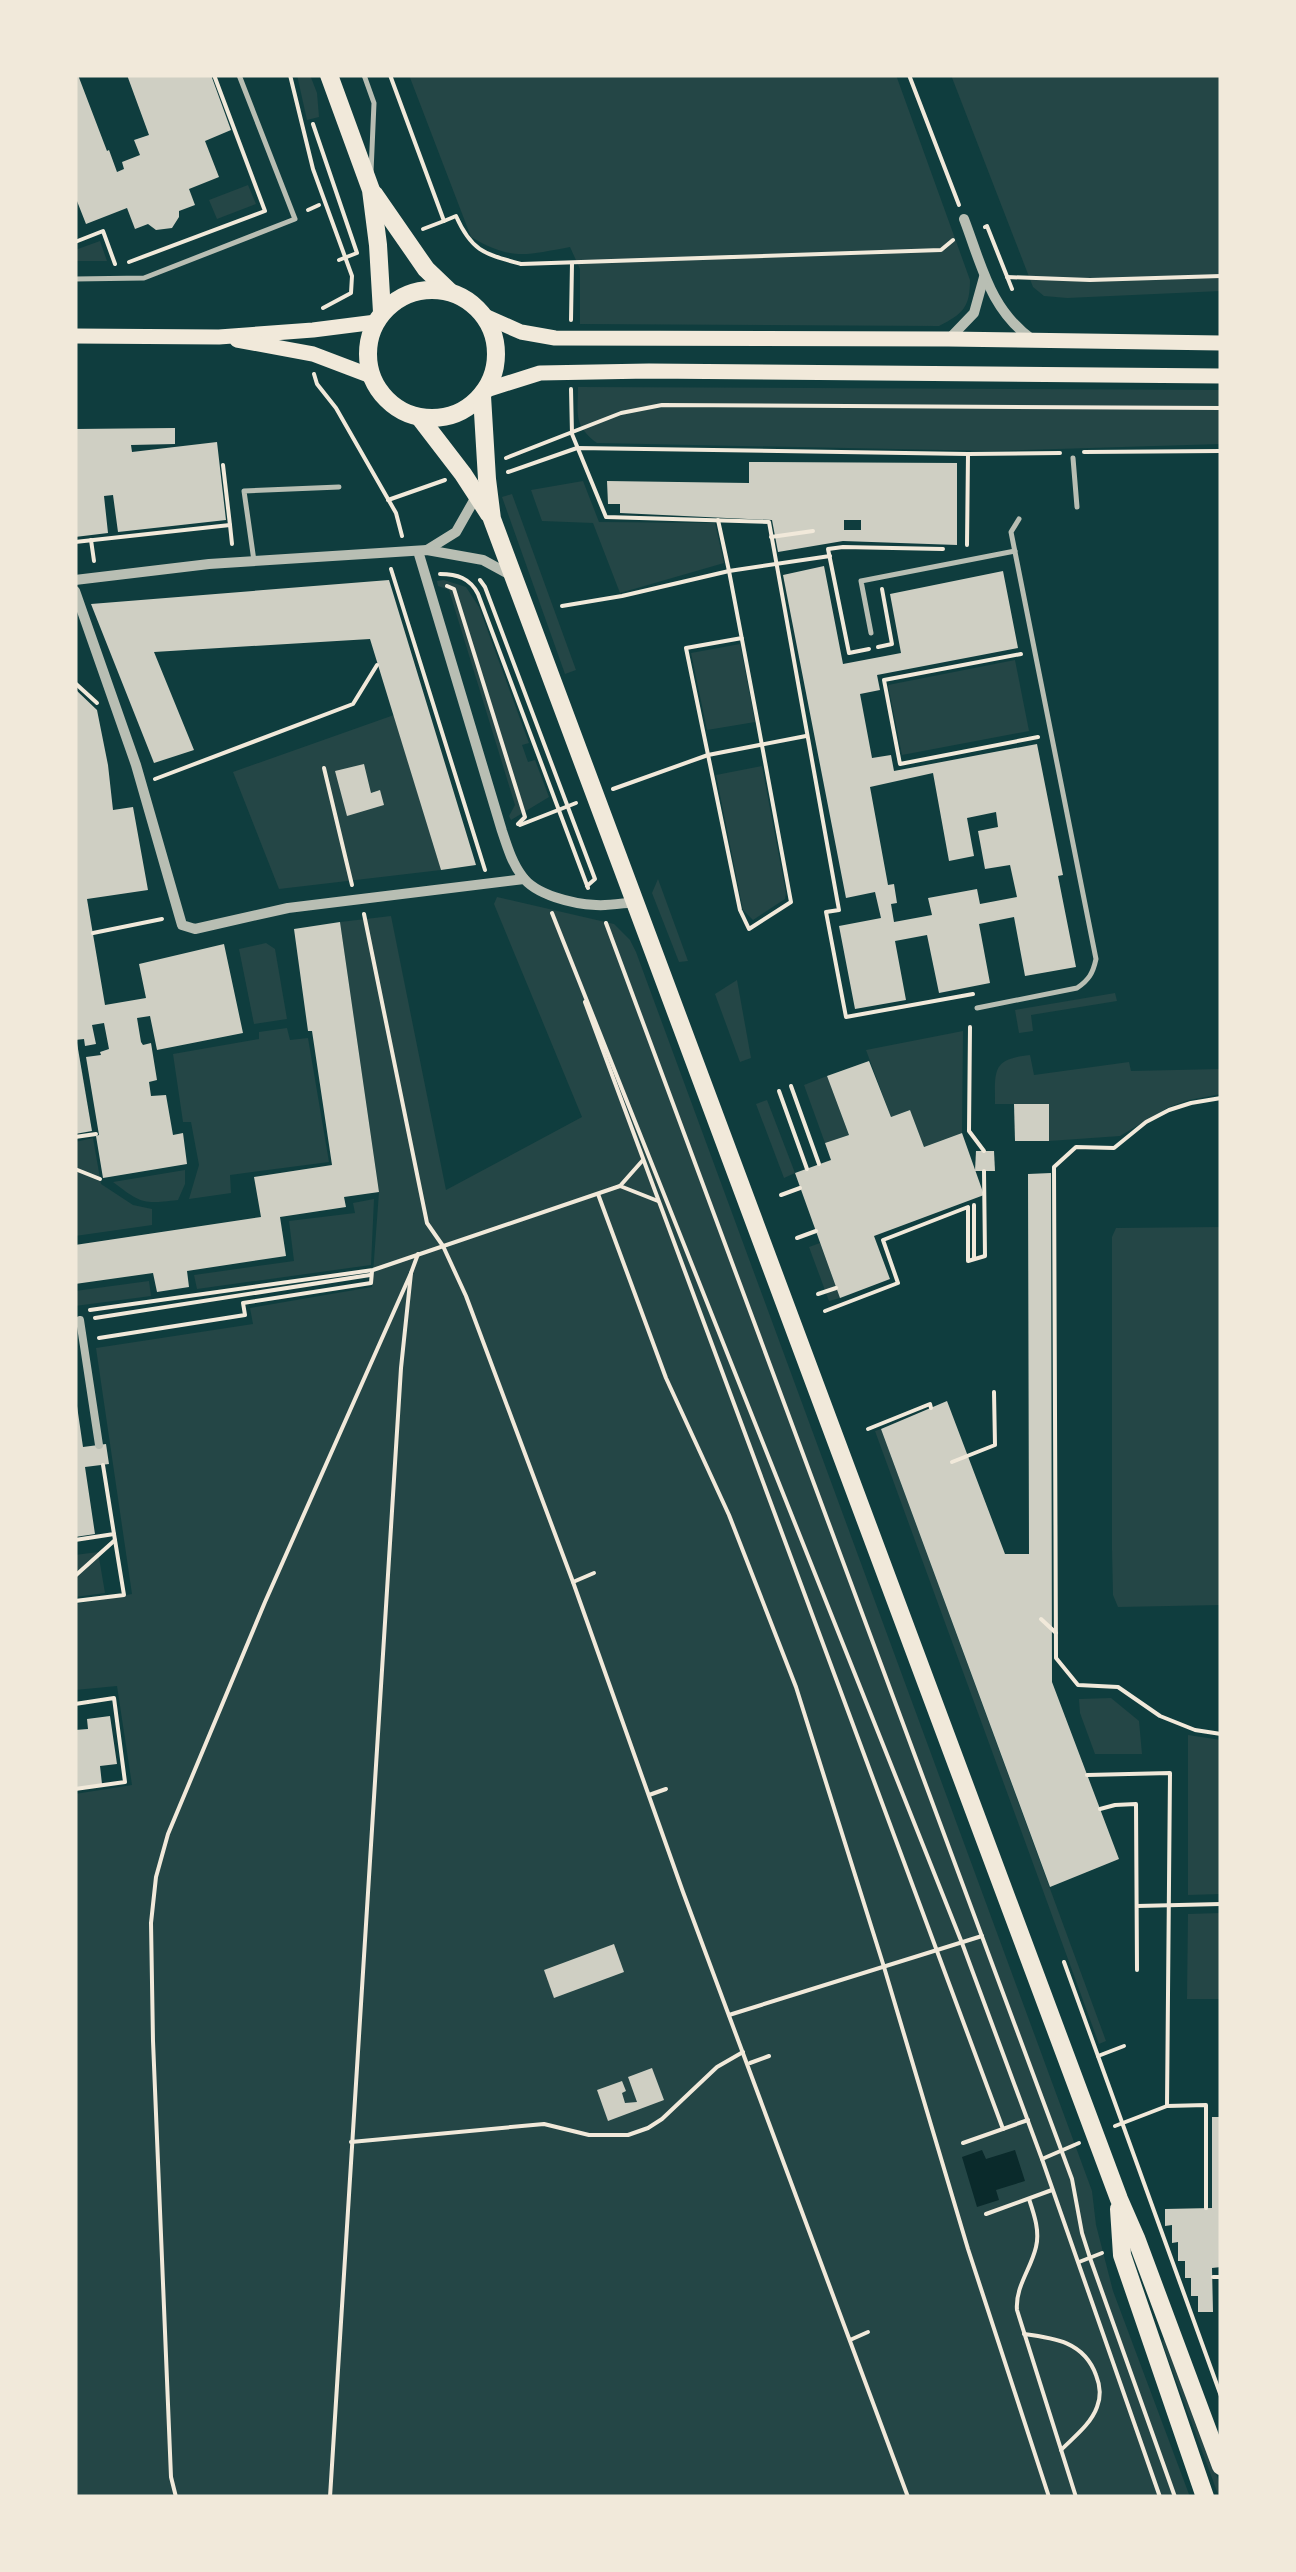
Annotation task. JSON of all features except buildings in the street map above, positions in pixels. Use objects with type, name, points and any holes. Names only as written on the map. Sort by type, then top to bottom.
[{"type":"highway","points":[[329,75],[370,190],[378,245],[379,317]]},
{"type":"highway","points":[[370,190],[426,269],[485,316],[495,338],[494,372],[484,393],[466,410],[454,415],[420,418],[394,406],[380,392],[371,376],[368,345],[379,317],[394,301],[427,289],[449,291]]},
{"type":"highway","points":[[484,393],[492,519]]},
{"type":"highway","points":[[420,418],[464,474],[492,519],[1221,2466]]},
{"type":"highway","points":[[1118,2199],[1122,2255],[1205,2497]]},
{"type":"main road","points":[[485,316],[521,332],[555,338],[1221,343]]},
{"type":"main road","points":[[75,336],[219,336],[312,330],[379,317]]},
{"type":"main road","points":[[219,336],[313,354],[371,376]]},
{"type":"main road","points":[[484,393],[540,373],[1221,376]]},
{"type":"street","points":[[964,219],[984,276],[1010,322],[1034,341]]},
{"type":"street","points":[[949,339],[974,313],[984,276]]},
{"type":"street","points":[[422,550],[456,532],[476,495]]},
{"type":"street","points":[[75,580],[209,564],[404,550],[483,560],[514,577]]},
{"type":"street","points":[[422,550],[422,565],[502,831],[524,879],[557,896],[599,906],[636,902]]},
{"type":"street","points":[[75,591],[142,784],[181,920],[195,929],[288,908],[524,879]]},
{"type":"street","points":[[78,1316],[99,1445]]},
{"type":"lane","points":[[75,279],[144,278],[294,219],[239,75]]},
{"type":"lane","points":[[364,75],[374,103],[370,190]]},
{"type":"lane","points":[[1074,458],[1077,507]]},
{"type":"lane","points":[[254,562],[244,491],[340,487]]},
{"type":"lane","points":[[978,1008],[1077,988],[1087,982],[1096,959],[1011,532],[1019,519]]},
{"type":"lane","points":[[870,633],[861,581],[1015,550]]},
{"type":"path","points":[[75,242],[103,231],[116,265],[265,211],[214,75]]},
{"type":"path","points":[[290,75],[314,168],[342,258],[352,276],[351,293],[320,310],[312,330]]},
{"type":"path","points":[[390,75],[444,221],[456,216],[466,238],[477,248],[501,258],[522,264],[941,250],[950,242]]},
{"type":"path","points":[[909,75],[964,219]]},
{"type":"path","points":[[313,124],[357,253],[342,258]]},
{"type":"path","points":[[987,226],[1013,292]]},
{"type":"path","points":[[1007,277],[1090,280],[1221,276]]},
{"type":"path","points":[[313,354],[318,384],[396,513],[406,566],[390,568],[489,884]]},
{"type":"path","points":[[486,466],[621,412],[662,405],[1221,408]]},
{"type":"path","points":[[577,448],[606,517],[769,522],[839,910],[826,912],[846,1018],[981,992]]},
{"type":"path","points":[[512,470],[577,448],[968,454],[1221,451]]},
{"type":"path","points":[[967,550],[968,454]]},
{"type":"path","points":[[223,465],[232,546],[252,544]]},
{"type":"path","points":[[388,500],[464,474]]},
{"type":"path","points":[[718,520],[742,638],[792,902],[749,929],[740,910],[686,648],[742,638]]},
{"type":"path","points":[[75,542],[230,524]]},
{"type":"path","points":[[771,536],[814,531]]},
{"type":"path","points":[[562,606],[729,571],[830,556]]},
{"type":"path","points":[[422,565],[436,564],[442,583],[454,589],[524,817],[513,827],[567,807]]},
{"type":"path","points":[[472,571],[485,588],[595,879],[587,886]]},
{"type":"path","points":[[438,574],[466,579],[478,594],[587,886],[599,906],[1062,2150],[1090,2258],[1175,2497]]},
{"type":"path","points":[[882,588],[892,644]]},
{"type":"path","points":[[1026,653],[884,680],[900,764],[1042,736]]},
{"type":"path","points":[[142,784],[354,704],[378,665]]},
{"type":"path","points":[[627,783],[708,754],[807,736]]},
{"type":"path","points":[[324,768],[358,900],[427,1222],[466,1296],[908,2497]]},
{"type":"path","points":[[1004,2129],[552,913],[962,1942],[1160,2497]]},
{"type":"path","points":[[93,933],[181,920]]},
{"type":"path","points":[[970,1027],[968,1130],[984,1151]]},
{"type":"path","points":[[791,1086],[819,1164]]},
{"type":"path","points":[[779,1091],[807,1168]]},
{"type":"path","points":[[1221,1098],[1169,1110],[1146,1122],[1114,1148],[1076,1147],[1054,1167],[1056,1658],[1078,1685],[1118,1687],[1160,1716],[1196,1730],[1221,1734]]},
{"type":"path","points":[[75,1137],[96,1134]]},
{"type":"path","points":[[78,1316],[183,1295],[372,1270],[617,1187],[643,1160]]},
{"type":"path","points":[[75,1168],[100,1179]]},
{"type":"path","points":[[825,1311],[898,1283],[882,1240],[968,1207],[968,1260],[985,1256],[984,1171]]},
{"type":"path","points":[[617,1187],[658,1202]]},
{"type":"path","points":[[781,1195],[800,1188]]},
{"type":"path","points":[[598,1194],[666,1378],[728,1515],[796,1687],[968,2249],[1049,2497]]},
{"type":"path","points":[[974,1206],[974,1258]]},
{"type":"path","points":[[797,1238],[816,1230]]},
{"type":"path","points":[[176,2497],[171,2477],[153,2041],[152,1923],[156,1877],[168,1834],[264,1602],[418,1254]]},
{"type":"path","points":[[78,1316],[370,1277],[372,1270]]},
{"type":"path","points":[[83,1340],[245,1315],[243,1303],[371,1283],[372,1270]]},
{"type":"path","points":[[330,2497],[401,1368],[411,1273]]},
{"type":"path","points":[[818,1294],[836,1288]]},
{"type":"path","points":[[952,1462],[995,1445],[994,1392]]},
{"type":"path","points":[[868,1429],[930,1404],[932,1408]]},
{"type":"path","points":[[75,1601],[124,1595],[103,1464]]},
{"type":"path","points":[[75,1540],[115,1537]]},
{"type":"path","points":[[75,1576],[115,1537]]},
{"type":"path","points":[[573,1582],[594,1573]]},
{"type":"path","points":[[1041,1619],[1056,1632]]},
{"type":"path","points":[[75,1704],[114,1698],[126,1782],[75,1789]]},
{"type":"path","points":[[1087,1775],[1170,1773],[1167,2106]]},
{"type":"path","points":[[649,1795],[666,1789]]},
{"type":"path","points":[[1100,1809],[1136,1804],[1137,1970]]},
{"type":"path","points":[[1136,1906],[1221,1904]]},
{"type":"path","points":[[730,2014],[982,1936]]},
{"type":"path","points":[[1064,1962],[1221,2396]]},
{"type":"path","points":[[1098,2056],[1124,2046]]},
{"type":"path","points":[[351,2142],[544,2124],[589,2135],[628,2135],[662,2119],[716,2068],[743,2052]]},
{"type":"path","points":[[748,2064],[768,2056]]},
{"type":"path","points":[[1122,2123],[1167,2106],[1206,2105],[1206,2208]]},
{"type":"path","points":[[963,2143],[1028,2120]]},
{"type":"path","points":[[1042,2159],[1062,2150]]},
{"type":"path","points":[[986,2214],[1052,2190]]},
{"type":"path","points":[[1029,2199],[1038,2234],[1036,2251],[1016,2300],[1076,2497]]},
{"type":"path","points":[[1078,2262],[1102,2253]]},
{"type":"path","points":[[1212,2277],[1221,2277]]},
{"type":"path","points":[[850,2340],[868,2332]]},
{"type":"path","points":[[1024,2334],[1063,2340],[1078,2348],[1096,2374],[1100,2388],[1098,2405],[1089,2422],[1061,2450]]},
{"type":"shaded area","points":[[297,75],[310,75],[317,93],[319,117],[307,120]]},
{"type":"shaded area","points":[[409,75],[896,75],[970,280],[967,303],[954,318],[939,326],[580,324],[580,269],[570,247],[509,253],[471,237]]},
{"type":"shaded area","points":[[951,75],[1221,75],[1221,291],[1044,296],[1033,287]]},
{"type":"shaded area","points":[[248,185],[256,204],[217,219],[209,200]]},
{"type":"shaded area","points":[[100,241],[107,261],[75,261],[75,250]]},
{"type":"shaded area","points":[[578,387],[1221,390],[1221,444],[992,451],[597,443],[580,424]]},
{"type":"shaded area","points":[[583,481],[599,522],[715,523],[724,563],[620,593],[593,523],[542,521],[531,490]]},
{"type":"shaded area","points":[[512,494],[576,670],[565,674],[502,497]]},
{"type":"shaded area","points":[[437,581],[466,587],[479,607],[529,743],[522,745],[528,762],[535,760],[549,797],[511,820],[515,805],[449,590],[438,586]]},
{"type":"shaded area","points":[[740,644],[755,722],[707,730],[691,653]]},
{"type":"shaded area","points":[[1015,660],[1029,731],[902,755],[888,685]]},
{"type":"shaded area","points":[[394,715],[441,870],[279,889],[233,772]]},
{"type":"shaded area","points":[[762,766],[786,893],[785,899],[753,920],[743,910],[716,775]]},
{"type":"shaded area","points":[[658,879],[688,961],[679,962],[652,893]]},
{"type":"shaded area","points":[[497,897],[614,924],[636,952],[1092,2191],[1096,2225],[1113,2291],[1190,2497],[75,2497],[75,1794],[132,1785],[117,1686],[75,1690],[75,1604],[132,1594],[96,1348],[253,1324],[250,1308],[372,1287],[379,1192],[340,922],[391,916],[446,1190],[582,1117],[494,904]]},
{"type":"shaded area","points":[[266,943],[275,949],[287,1019],[254,1024],[239,949]]},
{"type":"shaded area","points":[[737,980],[751,1058],[740,1062],[715,994]]},
{"type":"shaded area","points":[[1115,993],[1117,1001],[1031,1015],[1033,1031],[1019,1033],[1015,1010]]},
{"type":"shaded area","points":[[287,1028],[290,1040],[308,1038],[329,1162],[230,1175],[231,1193],[189,1199],[199,1165],[191,1122],[183,1122],[173,1054],[259,1039],[259,1032]]},
{"type":"shaded area","points":[[963,1031],[962,1133],[924,1147],[910,1110],[891,1117],[866,1050]]},
{"type":"shaded area","points":[[1030,1055],[1034,1075],[1129,1062],[1131,1071],[1221,1069],[1221,1094],[1169,1107],[1120,1136],[1049,1141],[1048,1104],[995,1104],[998,1068],[1008,1060]]},
{"type":"shaded area","points":[[827,1076],[849,1135],[825,1143],[804,1085]]},
{"type":"shaded area","points":[[767,1100],[795,1173],[784,1178],[756,1104]]},
{"type":"shaded area","points":[[93,1138],[101,1184],[133,1205],[152,1209],[152,1225],[75,1236],[75,1142]]},
{"type":"shaded area","points":[[185,1170],[185,1184],[178,1200],[143,1201],[113,1182]]},
{"type":"shaded area","points":[[374,1199],[371,1265],[197,1289],[194,1275],[294,1261],[289,1221],[355,1213],[353,1203]]},
{"type":"shaded area","points":[[1221,1227],[1221,1605],[1118,1607],[1113,1595],[1112,1549],[1112,1237],[1116,1228]]},
{"type":"shaded area","points":[[820,1243],[840,1298],[829,1301],[809,1247]]},
{"type":"shaded area","points":[[149,1281],[151,1296],[75,1306],[75,1291]]},
{"type":"shaded area","points":[[881,1429],[1106,2041],[1099,2044],[875,1431]]},
{"type":"shaded area","points":[[98,1552],[105,1593],[75,1597],[75,1555]]},
{"type":"shaded area","points":[[1111,1698],[1139,1721],[1142,1754],[1095,1754],[1079,1699]]},
{"type":"shaded area","points":[[1188,1735],[1221,1740],[1221,1894],[1188,1895]]},
{"type":"shaded area","points":[[1221,1913],[1221,1999],[1187,1999],[1188,1914]]},
{"type":"shaded area","points":[[982,2150],[986,2159],[1015,2150],[1025,2181],[996,2190],[999,2200],[977,2207],[962,2157]]},
{"type":"shaded area","points":[[1164,2339],[1221,2487],[1221,2497],[1162,2342]]}]
